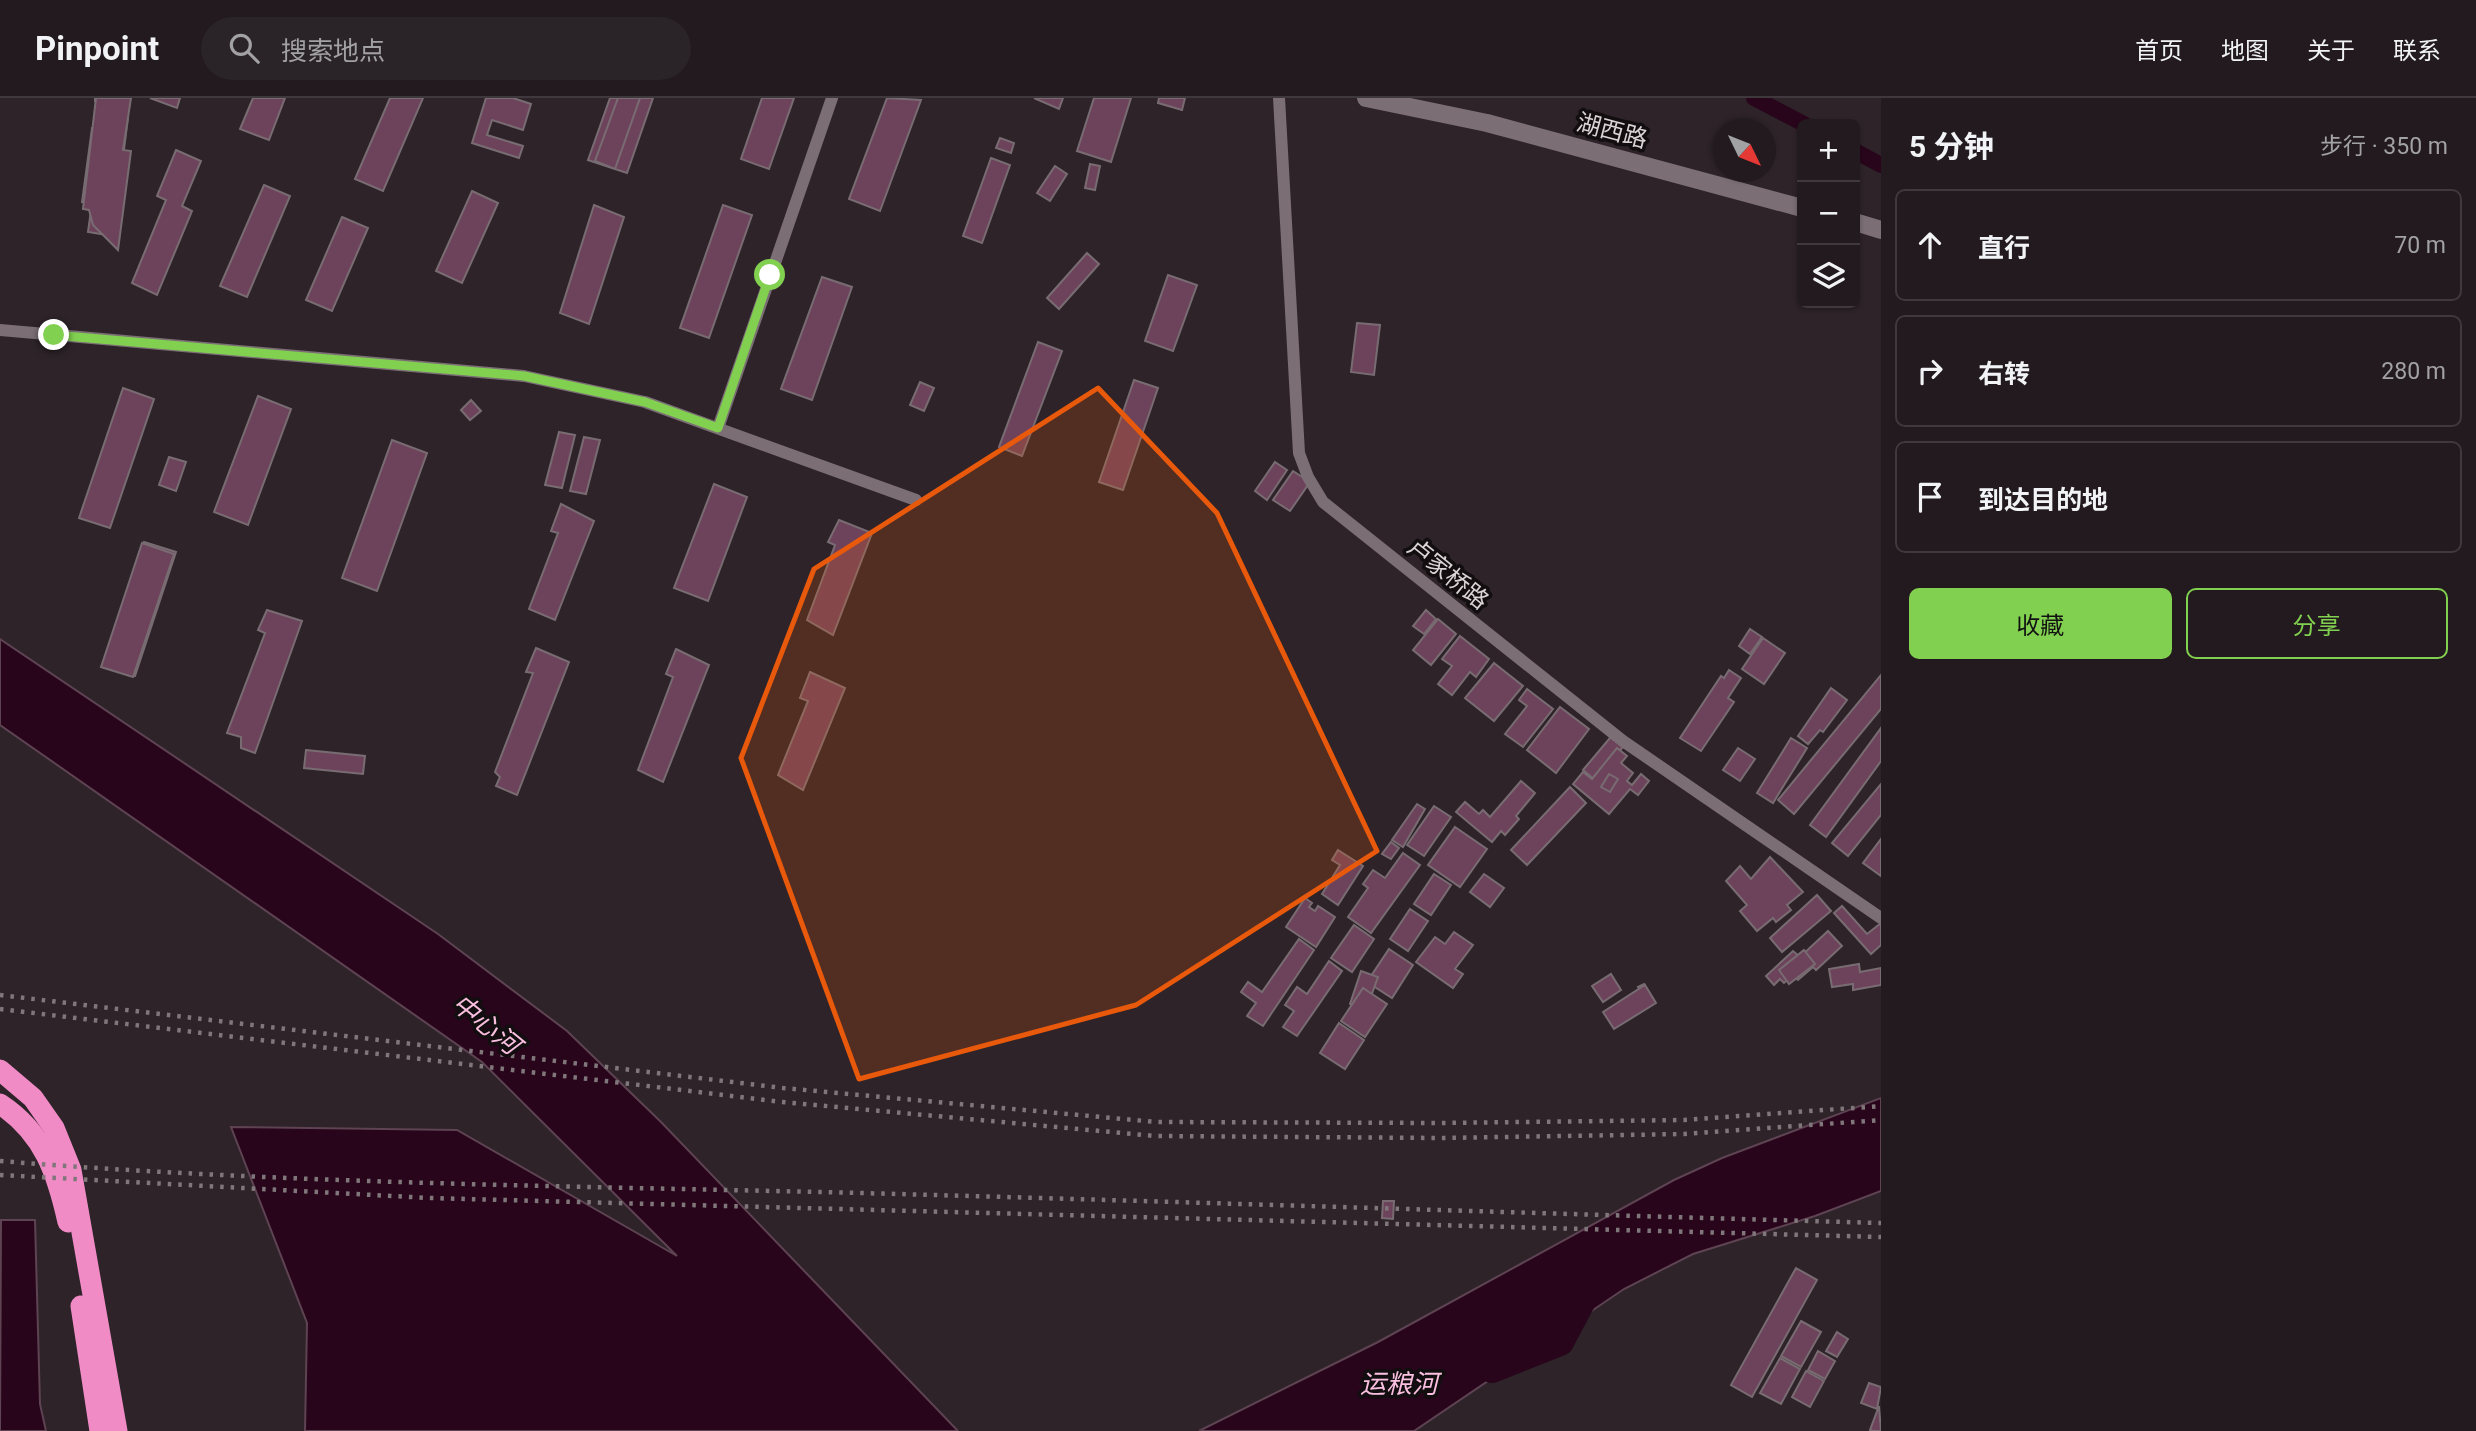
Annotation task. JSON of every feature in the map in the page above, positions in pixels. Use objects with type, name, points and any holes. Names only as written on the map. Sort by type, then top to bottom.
[{"type":"highway","points":[[0,1070],[33,1098],[54,1128],[71,1170],[117,1431]]},
{"type":"highway","points":[[0,1104],[31,1128],[51,1162],[68,1220],[100,1431]]},
{"type":"street","points":[[718,428],[832,98]]},
{"type":"street","name":"卢家桥路","points":[[1279,98],[1299,453],[1308,477],[1323,502],[1623,741],[1881,918]]},
{"type":"street","name":"湖西路","points":[[1366,98],[1488,122],[1797,207]]},
{"type":"street","points":[[1860,224],[1881,230]]},
{"type":"street","points":[[0,330],[524,376],[645,402],[916,500]]},
{"type":"highlighted area","points":[[1098,388],[1217,513],[1377,851],[1136,1005],[859,1079],[741,758],[814,569]]},
{"type":"water","name":"中心河","points":[[0,639],[438,934],[567,1031],[661,1122],[958,1431],[305,1431],[307,1323],[231,1127],[457,1130],[677,1256],[482,1062],[0,725]]},
{"type":"water","name":"运粮河","points":[[1881,1098],[1881,1191],[1815,1216],[1693,1254],[1624,1289],[1414,1431],[1199,1431],[1378,1342],[1674,1180],[1722,1158]]},
{"type":"water","points":[[1,1220],[35,1220],[40,1404],[46,1431],[0,1431]]},
{"type":"building","points":[[95,98],[121,98],[118,117],[128,118],[113,236],[88,232],[92,203],[82,202],[92,128],[104,129],[108,102],[95,101]]},
{"type":"building","points":[[96,98],[131,98],[123,150],[131,151],[118,250],[93,225],[89,210],[83,209]]},
{"type":"building","points":[[150,98],[180,98],[177,108]]},
{"type":"building","points":[[253,98],[285,98],[269,140],[240,129]]},
{"type":"building","points":[[390,98],[423,98],[383,191],[355,179]]},
{"type":"building","points":[[486,98],[513,98],[531,104],[523,130],[492,120],[487,135],[523,146],[519,158],[472,143]]},
{"type":"building","points":[[610,98],[653,98],[627,173],[588,160]]},
{"type":"building","points":[[618,98],[640,98],[615,169],[595,161]]},
{"type":"building","points":[[762,98],[794,98],[769,169],[741,159]]},
{"type":"building","points":[[887,98],[921,100],[880,211],[849,199]]},
{"type":"building","points":[[1034,98],[1063,98],[1059,109]]},
{"type":"building","points":[[1094,98],[1131,98],[1111,162],[1077,151]]},
{"type":"building","points":[[1159,98],[1185,98],[1182,110],[1158,103]]},
{"type":"building","points":[[1000,138],[1014,143],[1011,153],[996,148]]},
{"type":"building","points":[[176,150],[201,161],[182,206],[192,211],[157,295],[132,283],[166,200],[157,196]]},
{"type":"building","points":[[991,158],[1010,165],[982,243],[963,236]]},
{"type":"building","points":[[1090,164],[1100,166],[1095,190],[1085,188]]},
{"type":"building","points":[[1055,166],[1067,174],[1050,201],[1037,193]]},
{"type":"building","points":[[264,185],[290,196],[247,297],[220,286]]},
{"type":"building","points":[[472,191],[498,203],[462,283],[436,271]]},
{"type":"building","points":[[594,205],[624,217],[589,324],[560,313]]},
{"type":"building","points":[[723,205],[752,215],[709,338],[680,328]]},
{"type":"building","points":[[342,217],[368,228],[332,311],[306,300]]},
{"type":"building","points":[[1087,253],[1099,264],[1059,309],[1047,298]]},
{"type":"building","points":[[1168,275],[1197,285],[1173,351],[1145,341]]},
{"type":"building","points":[[822,277],[852,287],[812,400],[781,389]]},
{"type":"building","points":[[1357,323],[1380,325],[1374,375],[1351,372]]},
{"type":"building","points":[[1038,342],[1062,351],[1022,456],[999,447]]},
{"type":"building","points":[[1134,380],[1158,388],[1123,490],[1099,482]]},
{"type":"building","points":[[920,382],[934,388],[924,411],[910,405]]},
{"type":"building","points":[[123,388],[154,399],[110,528],[79,518]]},
{"type":"building","points":[[258,396],[291,409],[248,525],[214,512]]},
{"type":"building","points":[[471,400],[481,411],[470,420],[461,410]]},
{"type":"building","points":[[559,432],[575,435],[562,488],[545,485]]},
{"type":"building","points":[[584,437],[600,440],[586,494],[570,491]]},
{"type":"building","points":[[392,440],[427,453],[377,591],[342,578]]},
{"type":"building","points":[[169,457],[186,462],[176,491],[159,485]]},
{"type":"building","points":[[1275,462],[1287,470],[1267,500],[1255,491]]},
{"type":"building","points":[[1293,471],[1310,482],[1290,511],[1273,500]]},
{"type":"building","points":[[714,484],[747,497],[708,601],[674,588]]},
{"type":"building","points":[[561,504],[594,521],[555,620],[529,609],[558,533],[551,531]]},
{"type":"building","points":[[839,520],[872,533],[833,635],[807,620],[835,545],[828,542]]},
{"type":"building","points":[[144,542],[176,552],[135,676],[103,665]]},
{"type":"building","points":[[142,543],[174,554],[133,677],[101,667]]},
{"type":"building","points":[[267,610],[302,621],[255,753],[241,748],[241,737],[227,733],[265,633],[258,630]]},
{"type":"building","points":[[1426,610],[1436,619],[1424,634],[1413,626]]},
{"type":"building","points":[[1438,619],[1456,634],[1431,665],[1413,650]]},
{"type":"building","points":[[1750,629],[1762,637],[1750,654],[1739,646]]},
{"type":"building","points":[[1460,636],[1489,659],[1476,677],[1470,672],[1452,695],[1438,684],[1452,666],[1442,659]]},
{"type":"building","points":[[1763,638],[1785,653],[1764,684],[1742,669]]},
{"type":"building","points":[[536,648],[569,662],[517,795],[496,786],[500,777],[495,772],[533,673],[526,672]]},
{"type":"building","points":[[676,649],[709,665],[663,782],[638,770],[673,677],[666,674]]},
{"type":"building","points":[[1494,663],[1523,686],[1494,721],[1465,698]]},
{"type":"building","points":[[1729,670],[1741,678],[1728,698],[1734,702],[1701,751],[1680,738],[1721,676],[1724,678]]},
{"type":"building","points":[[810,672],[845,688],[803,790],[778,775],[808,701],[800,698]]},
{"type":"building","points":[[1881,675],[1881,709],[1794,814],[1778,800]]},
{"type":"building","points":[[1831,688],[1847,700],[1823,732],[1820,730],[1808,744],[1798,736]]},
{"type":"building","points":[[1527,689],[1553,709],[1523,747],[1505,734],[1527,706],[1519,700]]},
{"type":"building","points":[[1560,707],[1589,729],[1556,773],[1527,750]]},
{"type":"building","points":[[1881,728],[1881,761],[1826,837],[1810,825]]},
{"type":"building","points":[[1615,732],[1627,742],[1595,780],[1583,770]]},
{"type":"building","points":[[1791,738],[1807,748],[1773,803],[1757,793]]},
{"type":"building","points":[[1617,748],[1627,756],[1621,763],[1633,773],[1627,781],[1632,785],[1641,774],[1649,781],[1638,795],[1630,789],[1609,814],[1573,784],[1583,772],[1592,779]]},
{"type":"building","points":[[1738,748],[1755,759],[1740,781],[1723,770]]},
{"type":"building","points":[[306,750],[365,756],[363,774],[304,768]]},
{"type":"building","points":[[1609,774],[1618,779],[1610,792],[1601,787]]},
{"type":"building","points":[[1521,781],[1535,793],[1505,835],[1501,831],[1492,842],[1456,812],[1465,802],[1479,814],[1483,810],[1490,817]]},
{"type":"building","points":[[1881,784],[1881,815],[1848,856],[1832,843]]},
{"type":"building","points":[[1570,787],[1586,803],[1527,865],[1511,850]]},
{"type":"building","points":[[1417,804],[1425,809],[1403,847],[1392,840]]},
{"type":"building","points":[[1434,806],[1451,817],[1424,856],[1407,845]]},
{"type":"building","points":[[1455,827],[1487,849],[1460,887],[1428,865]]},
{"type":"building","points":[[1881,839],[1881,876],[1863,863]]},
{"type":"building","points":[[1391,842],[1399,848],[1391,859],[1382,854]]},
{"type":"building","points":[[1338,850],[1363,866],[1338,905],[1322,894],[1340,865],[1332,860]]},
{"type":"building","points":[[1403,853],[1420,865],[1371,933],[1348,917],[1368,888],[1363,884],[1373,870],[1385,878]]},
{"type":"building","points":[[1770,857],[1803,892],[1787,905],[1791,910],[1776,922],[1773,918],[1757,931],[1740,911],[1747,905],[1726,881],[1740,866],[1751,879]]},
{"type":"building","points":[[1434,874],[1451,885],[1431,915],[1414,904]]},
{"type":"building","points":[[1484,874],[1504,888],[1490,907],[1470,892]]},
{"type":"building","points":[[1817,895],[1831,911],[1782,952],[1770,938]]},
{"type":"building","points":[[1305,898],[1312,903],[1309,907],[1315,911],[1318,906],[1335,917],[1316,947],[1286,927]]},
{"type":"building","points":[[1842,906],[1867,934],[1881,923],[1881,945],[1871,954],[1834,913]]},
{"type":"building","points":[[1410,909],[1428,921],[1408,951],[1390,939]]},
{"type":"building","points":[[1354,925],[1374,939],[1352,972],[1331,958]]},
{"type":"building","points":[[1828,931],[1842,946],[1816,970],[1813,967],[1798,980],[1793,975],[1784,983],[1780,979],[1774,985],[1766,976],[1793,951],[1800,957]]},
{"type":"building","points":[[1454,932],[1473,945],[1455,969],[1463,974],[1453,988],[1416,962],[1435,937],[1445,944]]},
{"type":"building","points":[[1299,939],[1314,950],[1263,1026],[1247,1016],[1256,1003],[1241,992],[1248,982],[1262,992]]},
{"type":"building","points":[[1389,949],[1413,965],[1392,998],[1367,982]]},
{"type":"building","points":[[1804,950],[1815,964],[1789,984],[1779,970]]},
{"type":"building","points":[[1329,961],[1342,971],[1297,1036],[1283,1027],[1294,1011],[1285,1005],[1297,987],[1307,994]]},
{"type":"building","points":[[1859,964],[1860,972],[1881,968],[1881,985],[1853,990],[1853,984],[1832,987],[1829,969]]},
{"type":"building","points":[[1361,971],[1378,977],[1366,1010],[1350,1004]]},
{"type":"building","points":[[1611,974],[1621,990],[1603,1002],[1592,986]]},
{"type":"building","points":[[1644,984],[1653,999],[1647,1003],[1638,987]]},
{"type":"building","points":[[1645,985],[1656,1003],[1614,1029],[1603,1012]]},
{"type":"building","points":[[1363,988],[1387,1004],[1365,1037],[1341,1021]]},
{"type":"building","points":[[1339,1023],[1364,1040],[1345,1069],[1320,1053]]},
{"type":"building","points":[[1383,1201],[1394,1201],[1393,1219],[1382,1218]]},
{"type":"building","points":[[1796,1268],[1817,1280],[1752,1397],[1731,1385]]},
{"type":"building","points":[[1801,1321],[1821,1332],[1801,1367],[1781,1356]]},
{"type":"building","points":[[1837,1332],[1848,1339],[1837,1357],[1826,1351]]},
{"type":"building","points":[[1818,1351],[1835,1361],[1825,1379],[1808,1370]]},
{"type":"building","points":[[1780,1358],[1800,1369],[1781,1404],[1760,1393]]},
{"type":"building","points":[[1806,1371],[1824,1381],[1810,1407],[1792,1397]]},
{"type":"building","points":[[1869,1383],[1881,1387],[1877,1409],[1861,1403]]},
{"type":"building","points":[[1879,1406],[1881,1431],[1873,1431],[1870,1430]]},
{"type":"waterway","points":[[1754,98],[1797,120]]},
{"type":"waterway","points":[[1860,154],[1881,165]]},
{"type":"waterway","points":[[1492,1369],[1560,1342],[1585,1295]]},
{"type":"railway","points":[[0,995],[783,1088],[1156,1122],[1684,1120],[1881,1106]]},
{"type":"railway","points":[[0,1009],[782,1102],[1155,1136],[1441,1138],[1684,1134],[1881,1120]]},
{"type":"railway","points":[[0,1161],[336,1180],[1881,1223]]},
{"type":"railway","points":[[0,1175],[429,1198],[1881,1237]]},
{"type":"route","points":[[54,335],[524,376],[645,402],[718,428],[770,275]]}]
